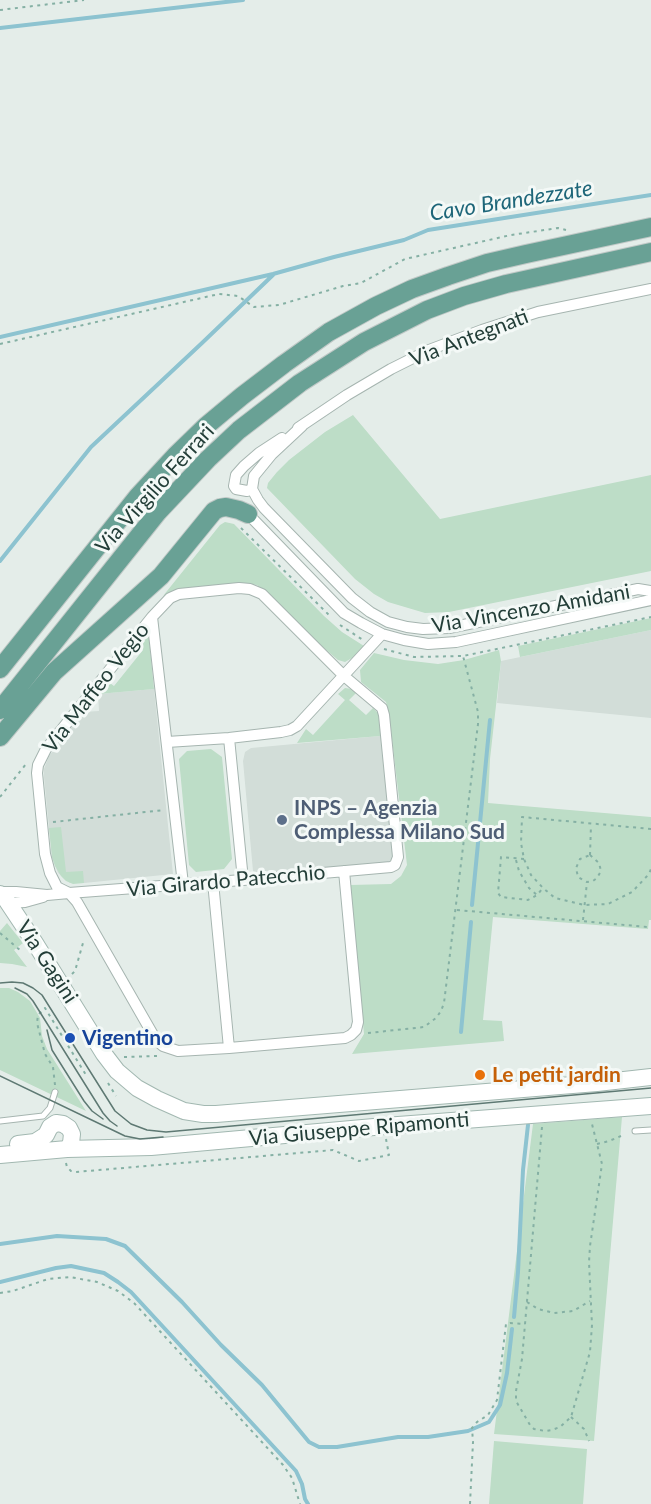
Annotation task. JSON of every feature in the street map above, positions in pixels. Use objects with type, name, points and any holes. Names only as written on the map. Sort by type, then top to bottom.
[{"type":"main road","name":"Via Virgilio Ferrari","points":[[0,669],[138,496],[175,456],[242,396],[329,332],[375,306],[412,289],[487,263],[651,227]]},
{"type":"main road","name":"Via Virgilio Ferrari","points":[[0,710],[166,504],[238,430],[300,383],[364,342],[427,310],[506,284],[651,252]]},
{"type":"main road","points":[[0,737],[54,672],[160,576],[214,511],[226,507],[248,514]]},
{"type":"street","name":"Via Antegnati","points":[[302,426],[272,454],[254,476],[252,489],[247,491],[236,489],[234,480],[239,470],[259,453],[347,395],[429,350],[538,312],[651,289]]},
{"type":"street","name":"Via Vincenzo Amidani","points":[[252,489],[264,508],[352,598],[388,622],[407,627],[449,628],[638,589],[651,591]]},
{"type":"street","name":"Via Vincenzo Amidani","points":[[248,514],[338,607],[382,634],[415,642],[435,644],[456,642],[651,600]]},
{"type":"street","name":"Via Maffeo Vegio","points":[[344,871],[358,1022],[356,1030],[351,1035],[345,1038],[178,1051],[163,1046],[156,1040],[77,902],[69,893],[57,887],[50,873],[41,823],[38,765],[43,754],[96,685],[170,598],[179,594],[250,589],[262,594],[344,676],[381,707],[384,715],[398,857]]},
{"type":"street","points":[[152,617],[183,884]]},
{"type":"street","points":[[167,742],[229,738],[291,730],[382,634]]},
{"type":"street","points":[[229,738],[243,880]]},
{"type":"street","name":"Via Girardo Patecchio","points":[[2,900],[26,902],[47,895],[391,867],[395,865],[398,857]]},
{"type":"street","points":[[213,882],[229,1048]]},
{"type":"street","name":"Via Gagini","points":[[2,900],[35,943],[117,1071],[137,1088],[157,1099],[184,1111],[203,1114]]},
{"type":"street","name":"Via Giuseppe Ripamonti","points":[[203,1114],[651,1077]]},
{"type":"street","name":"Via Giuseppe Ripamonti","points":[[0,1155],[151,1147],[651,1106]]},
{"type":"street","points":[[0,1145],[35,1142],[46,1135],[50,1127],[56,1123],[69,1128],[72,1134],[66,1153]]},
{"type":"lane","points":[[0,1121],[43,1116],[50,1108],[55,1092]]},
{"type":"lane","points":[[635,1131],[651,1130]]},
{"type":"path","points":[[0,10],[84,0]]},
{"type":"path","points":[[0,344],[219,294],[238,296],[254,307],[279,305],[361,282],[405,259],[511,235],[558,228],[573,231],[587,240]]},
{"type":"path","points":[[364,1034],[424,1027],[441,1011],[444,1003],[478,724],[478,712],[463,656]]},
{"type":"path","points":[[41,823],[168,809]]},
{"type":"path","points":[[651,829],[522,818],[521,843],[524,859],[531,875],[543,888],[555,898],[584,905],[608,904],[632,892],[651,869]]},
{"type":"path","points":[[590,855],[592,824]]},
{"type":"path","points":[[590,855],[599,863],[601,871],[597,878],[587,882],[578,877],[576,868],[580,859],[590,855]]},
{"type":"path","points":[[524,859],[501,857],[498,893],[501,897],[528,900],[543,888]]},
{"type":"path","points":[[516,858],[519,871],[529,888],[537,895]]},
{"type":"path","points":[[582,922],[587,882]]},
{"type":"path","points":[[456,910],[648,927]]},
{"type":"path","points":[[0,933],[21,951],[35,943]]},
{"type":"path","points":[[73,980],[70,974],[75,970],[83,943]]},
{"type":"path","points":[[55,1092],[53,1067],[45,1054],[37,1023],[38,1015],[45,1008],[86,1075]]},
{"type":"path","points":[[124,1058],[161,1056]]},
{"type":"path","points":[[542,1124],[522,1359],[516,1391],[516,1401],[520,1409],[530,1425],[539,1431],[552,1430],[571,1417],[590,1352],[592,1325],[590,1246],[602,1164],[591,1120]]},
{"type":"path","points":[[597,1144],[621,1136]]},
{"type":"path","points":[[66,1153],[67,1167],[76,1172],[333,1150],[359,1161],[389,1155],[386,1137]]},
{"type":"path","points":[[0,1293],[48,1279],[70,1277],[97,1282],[118,1291],[134,1303],[283,1465],[292,1478],[300,1504]]},
{"type":"path","points":[[527,1302],[538,1309],[554,1313],[573,1311],[591,1300]]},
{"type":"path","points":[[470,1504],[472,1428],[488,1414],[497,1400],[506,1324],[525,1324]]},
{"type":"path","points":[[571,1417],[584,1429],[589,1441]]},
{"type":"shaded area","points":[[651,630],[651,718],[497,703],[501,661]]},
{"type":"shaded area","points":[[154,689],[173,874],[70,883],[58,873],[52,857],[44,777],[44,769],[49,756],[83,712],[99,711],[98,694]]},
{"type":"shaded area","points":[[383,737],[394,854],[390,862],[254,873],[243,761],[245,752],[251,748]]},
{"type":"green space","points":[[353,415],[440,519],[651,475],[651,571],[449,612],[425,613],[388,602],[355,579],[267,488],[268,483],[289,460],[325,432]]},
{"type":"green space","points":[[225,522],[234,524],[324,616],[342,632],[364,646],[345,662],[338,660],[257,585],[178,590],[163,596],[220,525]]},
{"type":"green space","points":[[651,618],[651,630],[520,657],[518,646]]},
{"type":"green space","points":[[145,635],[149,638],[154,689],[98,694],[107,681],[114,686],[143,650],[137,644]]},
{"type":"green space","points":[[499,650],[501,661],[490,759],[488,803],[651,817],[651,920],[649,920],[648,929],[493,917],[483,1020],[502,1021],[504,1041],[352,1054],[364,1034],[350,885],[391,884],[401,876],[407,865],[389,714],[386,702],[361,682],[360,670],[374,653],[404,660],[438,664],[464,660]]},
{"type":"green space","points":[[345,688],[352,689],[356,693],[349,700],[366,715],[373,708],[379,714],[383,737],[297,743],[306,729],[313,735],[345,700],[338,694]]},
{"type":"green space","points":[[211,749],[222,757],[232,859],[224,869],[196,872],[189,865],[179,759],[187,751]]},
{"type":"green space","points":[[61,827],[66,872],[83,871],[84,883],[73,884],[66,881],[55,866],[49,828]]},
{"type":"green space","points":[[7,923],[23,943],[14,950],[27,967],[0,963],[0,931]]},
{"type":"green space","points":[[0,988],[9,988],[30,1001],[40,1018],[42,1036],[47,1049],[86,1111],[0,1070]]},
{"type":"green space","points":[[622,1117],[594,1441],[494,1434],[533,1124]]},
{"type":"green space","points":[[494,1441],[587,1449],[583,1504],[489,1504]]},
{"type":"waterway","points":[[0,28],[243,0]]},
{"type":"waterway","name":"Cavo Brandezzate","points":[[0,337],[273,274],[404,240],[428,230],[651,195]]},
{"type":"waterway","points":[[0,561],[91,447],[273,275]]},
{"type":"waterway","points":[[472,905],[490,720]]},
{"type":"waterway","points":[[461,1032],[471,922]]},
{"type":"waterway","points":[[514,1317],[528,1125]]},
{"type":"waterway","points":[[0,1244],[57,1236],[106,1239],[125,1246],[262,1385],[309,1442],[319,1447],[337,1447],[398,1437],[428,1437],[468,1431],[489,1422],[500,1405],[507,1373],[512,1329]]},
{"type":"waterway","points":[[0,1282],[71,1266],[104,1273],[118,1282],[131,1292],[296,1471],[308,1504]]},
{"type":"tram line","points":[[0,983],[23,983],[42,995],[115,1111],[131,1124],[147,1130],[166,1132],[651,1088]]},
{"type":"tram line","points":[[15,988],[27,994],[33,1001],[103,1113],[117,1126]]},
{"type":"tram line","points":[[47,1030],[52,1050],[84,1101],[103,1119]]},
{"type":"tram line","points":[[0,1076],[125,1136],[140,1139],[163,1137]]},
{"type":"place","name":"INPS – Agenzia Complessa Milano Sud","points":[[282,820]]},
{"type":"place","name":"Vigentino","points":[[70,1038]]},
{"type":"place","name":"Le petit jardin","points":[[480,1075]]}]
